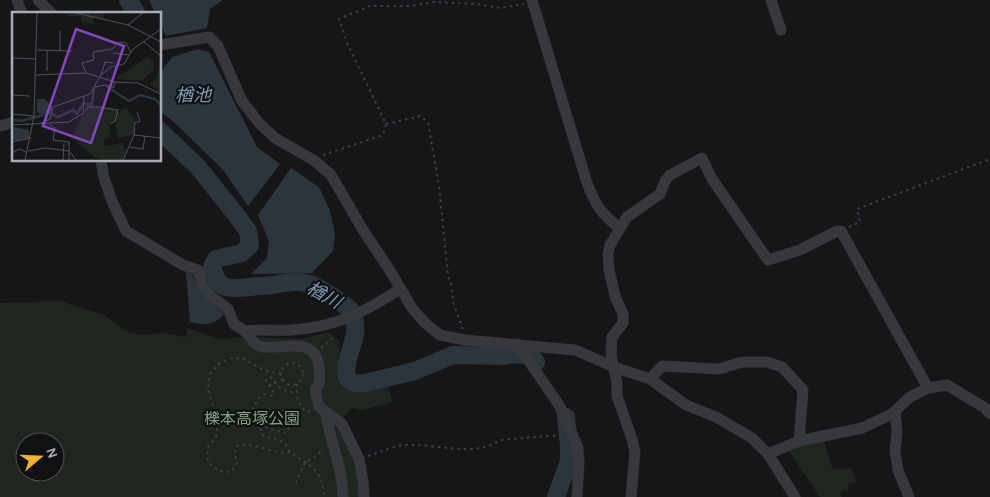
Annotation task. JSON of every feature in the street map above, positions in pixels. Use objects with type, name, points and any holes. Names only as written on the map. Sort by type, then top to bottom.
[{"type":"street","points":[[16,0],[21,12]]},
{"type":"street","points":[[38,0],[50,12]]},
{"type":"street","points":[[771,0],[781,30]]},
{"type":"street","points":[[532,1],[587,183],[596,206],[602,214],[619,228]]},
{"type":"street","points":[[161,45],[209,37],[218,46],[242,101],[259,123],[275,138],[315,161],[331,175],[412,308],[440,335],[465,340],[575,350],[614,367],[650,379],[686,405],[716,417],[752,438],[768,454],[795,497]]},
{"type":"street","points":[[631,497],[635,452],[617,396],[617,383],[611,355],[612,337],[623,323],[623,314],[615,296],[608,270],[608,254],[610,245],[619,228],[631,213],[660,194],[665,181],[670,175],[702,158],[712,179],[768,260],[800,250],[837,231],[841,231],[928,388]]},
{"type":"street","points":[[101,161],[104,178],[112,201],[126,231],[183,265],[198,270],[202,284],[210,295],[228,309],[234,324],[245,331],[253,342],[261,347],[295,344],[310,350],[319,365],[320,383],[315,390],[339,460],[343,483],[343,497]]},
{"type":"street","points":[[245,331],[293,330],[334,324],[359,313],[400,289]]},
{"type":"street","points":[[517,344],[559,405],[578,448],[577,497]]},
{"type":"street","points":[[650,379],[662,366],[703,369],[719,368],[742,362],[767,362],[782,367],[802,390],[799,441]]},
{"type":"street","points":[[768,454],[799,441],[862,428],[895,411],[910,397],[928,388],[946,385],[985,408],[990,414]]},
{"type":"street","points":[[323,410],[342,424],[359,459],[364,497]]},
{"type":"street","points":[[895,411],[897,432],[895,451],[898,470],[909,497]]},
{"type":"path","points":[[315,161],[326,153],[383,135],[386,124],[355,60],[339,19],[370,6],[410,6],[434,2],[477,4],[500,8],[532,1]]},
{"type":"path","points":[[386,124],[420,116],[428,122],[440,196],[448,276],[465,340]]},
{"type":"path","points":[[841,231],[860,222],[857,208],[990,159]]},
{"type":"path","points":[[281,374],[264,370],[244,359],[232,358],[218,364],[210,374],[208,389],[218,423],[216,437],[208,447],[207,458],[211,466],[220,471],[231,472],[237,463],[236,446],[245,444],[275,450],[283,454],[290,452]]},
{"type":"path","points":[[297,384],[291,385],[282,379],[281,374],[286,365],[295,364],[299,366],[303,375],[297,384],[296,395],[300,406],[306,412],[323,410]]},
{"type":"path","points":[[296,395],[290,390],[284,390],[277,386],[270,376],[266,380],[273,392],[273,396],[264,394],[253,408],[256,414],[272,408],[276,412],[272,416],[272,421],[288,427],[289,430],[284,433],[264,427],[261,429],[261,434],[283,441],[287,444],[290,452],[320,474],[324,497]]},
{"type":"path","points":[[269,386],[282,379]]},
{"type":"path","points":[[359,459],[397,446],[412,445],[477,449],[493,446],[500,440],[562,435],[570,432]]},
{"type":"path","points":[[296,482],[306,462],[317,456],[324,446],[329,433]]},
{"type":"green space","name":"櫟本高塚公園","points":[[60,301],[104,315],[128,332],[143,335],[162,333],[186,337],[187,328],[220,339],[245,337],[300,339],[329,332],[339,341],[341,376],[360,392],[387,384],[393,402],[362,410],[352,408],[340,421],[357,461],[362,497],[0,497],[0,303]]},
{"type":"green space","points":[[823,439],[833,470],[851,468],[857,482],[848,484],[849,490],[840,492],[842,497],[820,497],[786,447]]},
{"type":"water","points":[[149,0],[223,0],[210,9],[207,28],[166,36],[161,24],[161,12],[155,12]]},
{"type":"water","name":"楢池","points":[[198,49],[209,52],[257,147],[280,164],[248,206],[223,170],[161,112],[161,72],[172,57]]},
{"type":"water","points":[[291,168],[319,187],[330,211],[335,234],[333,251],[312,273],[251,274],[267,258],[269,241],[258,215]]},
{"type":"water","points":[[186,272],[193,275],[201,292],[224,314],[217,320],[205,324],[190,322]]},
{"type":"waterway","name":"楢川","points":[[128,0],[136,12]]},
{"type":"waterway","name":"楢川","points":[[161,132],[198,167],[248,231],[250,245],[242,253],[216,259],[212,267],[219,282],[223,286],[236,288],[294,282],[307,283],[320,288],[343,304],[351,311],[355,325],[355,334],[346,366],[346,374],[349,380],[355,383],[365,383],[415,371],[453,355],[503,356],[515,354],[531,356],[536,362]]},
{"type":"waterway","name":"楢川","points":[[556,497],[569,461],[566,417]]}]
